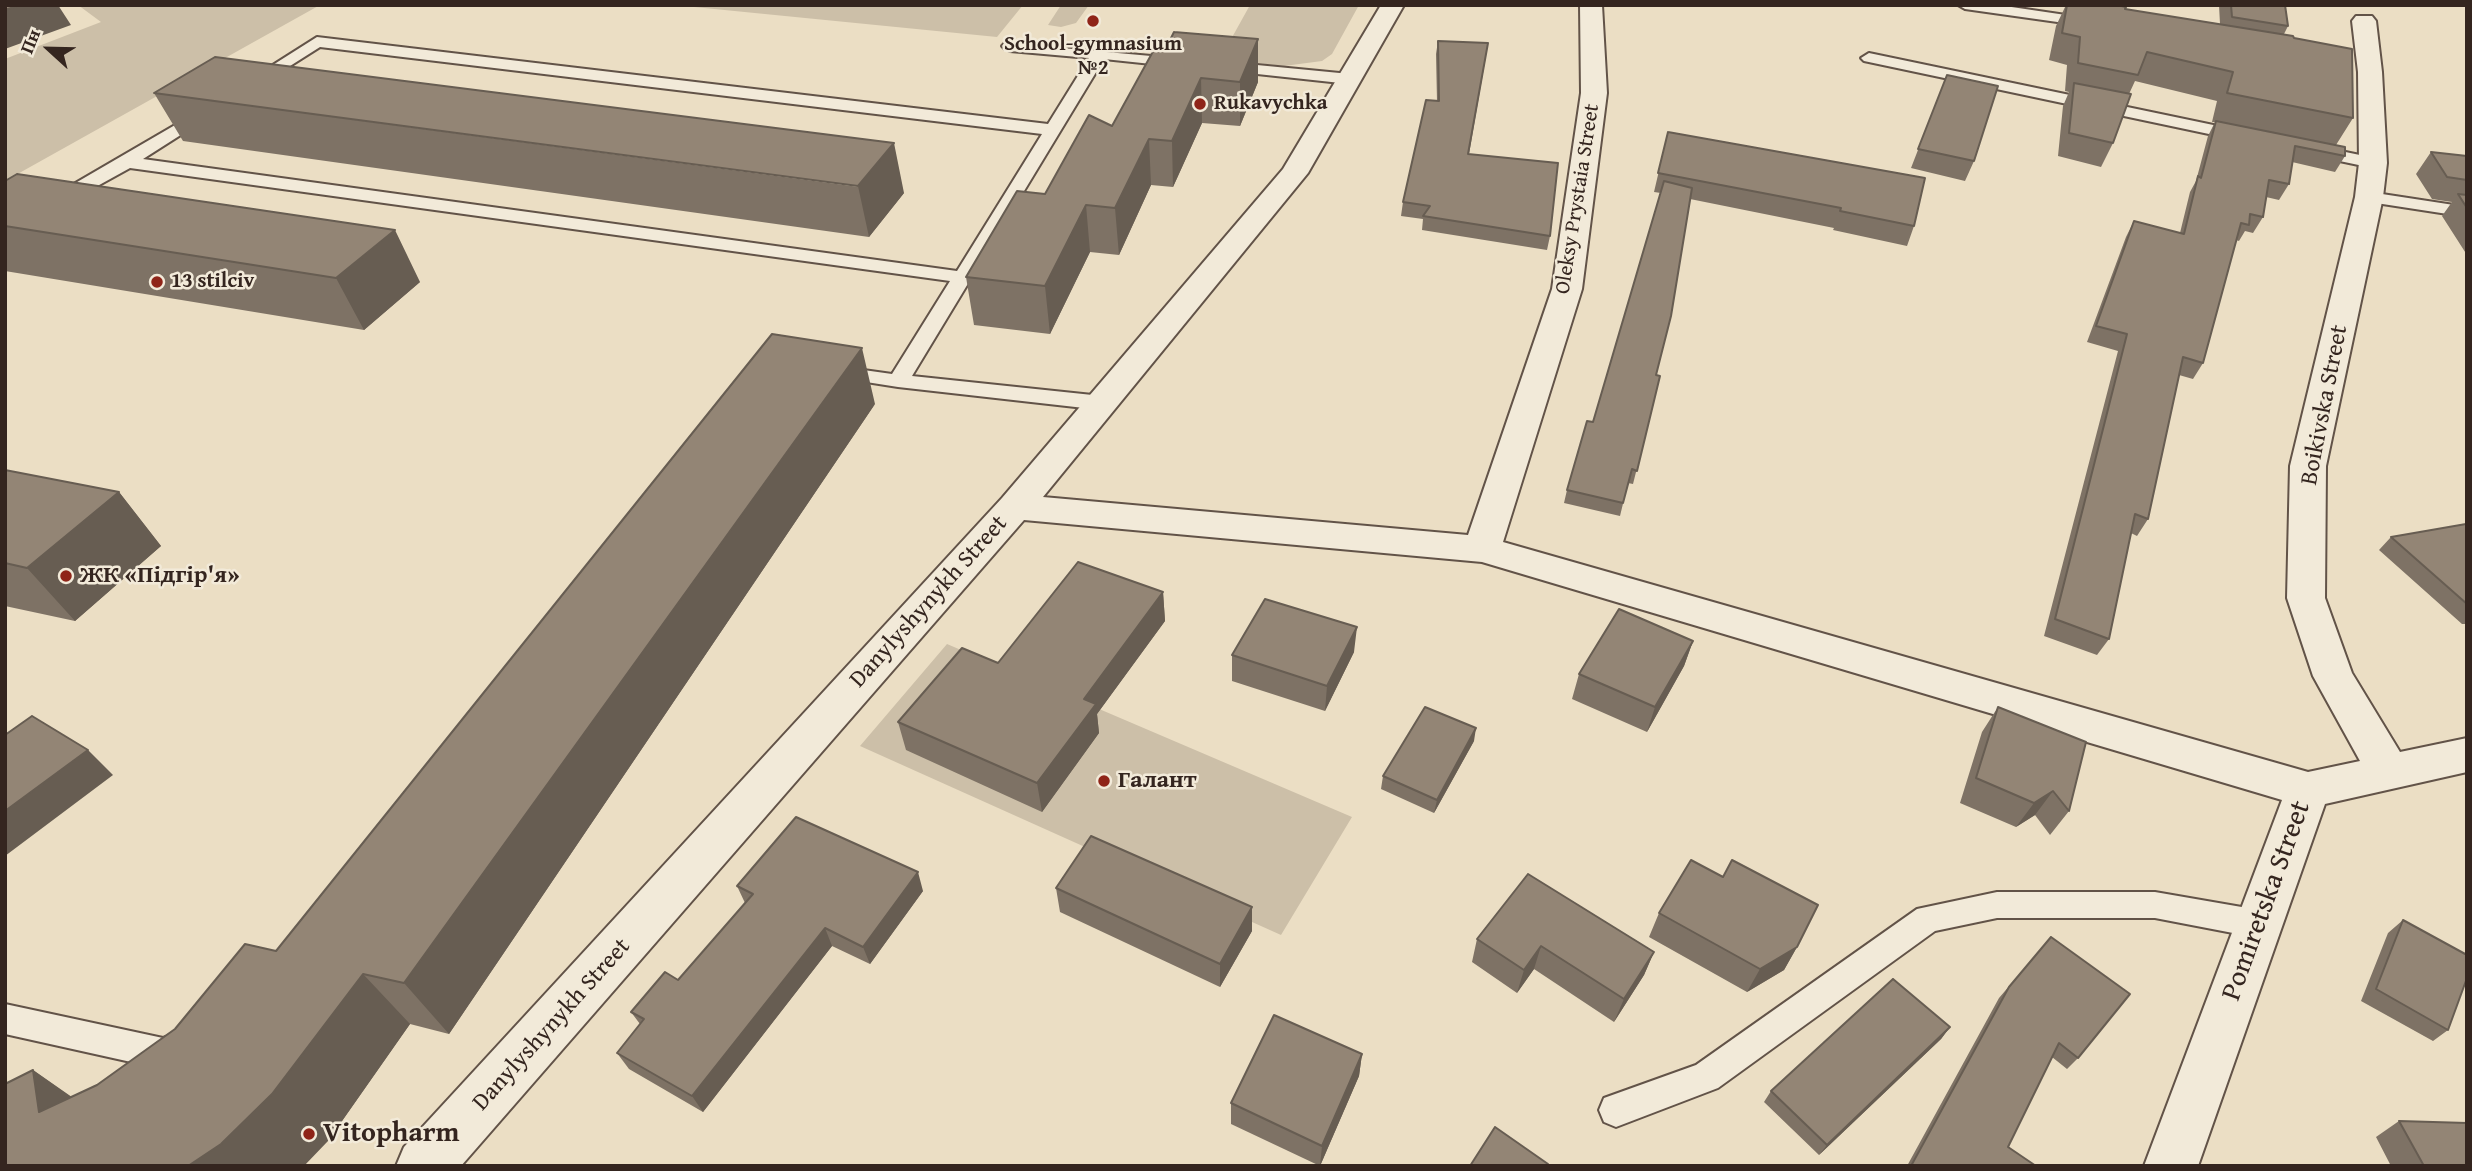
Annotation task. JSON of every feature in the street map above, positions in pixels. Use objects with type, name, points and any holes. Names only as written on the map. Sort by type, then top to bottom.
[{"type":"street","name":"Danylyshynykh Street","points":[[423,1166],[460,1128],[1014,507],[1102,403],[1294,173],[1393,5]]},
{"type":"street","name":"Oleksy Prystaia Street","points":[[1482,549],[1567,289],[1594,93],[1591,5]]},
{"type":"street","name":"Boikivska Street","points":[[2364,21],[2363,70],[2373,163],[2370,197],[2308,466],[2306,597],[2333,676],[2389,772]]},
{"type":"street","points":[[1014,507],[1482,549],[2308,790]]},
{"type":"street","name":"Pomiretska Street","points":[[2171,1166],[2308,790],[2467,755]]},
{"type":"lane","points":[[1965,5],[2016,10],[2108,26]]},
{"type":"lane","points":[[246,87],[317,42],[1052,130]]},
{"type":"lane","points":[[1010,46],[1350,79]]},
{"type":"lane","points":[[898,381],[1099,55]]},
{"type":"lane","points":[[1869,58],[2258,139]]},
{"type":"lane","points":[[5,232],[127,162],[222,102]]},
{"type":"lane","points":[[2296,147],[2373,163]]},
{"type":"lane","points":[[127,162],[962,277]]},
{"type":"lane","points":[[2370,197],[2467,212]]},
{"type":"lane","points":[[819,369],[898,381],[1102,403]]},
{"type":"lane","points":[[1616,1110],[1706,1077],[1928,919],[1997,905],[2155,905],[2259,924]]},
{"type":"lane","points":[[5,1019],[167,1054],[199,1032]]},
{"type":"shaded area","points":[[78,5],[320,5],[5,181],[5,59],[101,22]]},
{"type":"shaded area","points":[[674,5],[938,7],[1023,5],[997,37]]},
{"type":"shaded area","points":[[1061,5],[1089,5],[1076,23],[1061,27],[1048,25]]},
{"type":"shaded area","points":[[1250,5],[1359,5],[1332,54],[1322,61],[1284,66],[1220,59]]},
{"type":"shaded area","name":"Галант","points":[[947,644],[1352,817],[1281,935],[860,746]]},
{"type":"building","points":[[5,5],[20,5],[5,10]]},
{"type":"building","points":[[2067,5],[2117,5],[2126,7],[2125,9],[2293,36],[2352,49],[2353,118],[2227,93],[2233,72],[2147,52],[2138,75],[2078,63],[2080,37],[2062,33]]},
{"type":"building","points":[[2231,5],[2285,5],[2288,26],[2232,17]]},
{"type":"building","points":[[1174,32],[1258,39],[1240,82],[1201,78],[1172,141],[1149,139],[1115,208],[1086,205],[1045,286],[966,277],[1017,191],[1045,194],[1089,115],[1112,126],[1156,46],[1167,46]]},
{"type":"building","points":[[1438,41],[1488,43],[1468,154],[1558,163],[1550,236],[1423,216],[1430,206],[1403,202],[1426,100],[1439,101]]},
{"type":"building","points":[[215,57],[894,143],[858,186],[154,93]]},
{"type":"building","points":[[1947,75],[1998,86],[1974,161],[1918,149]]},
{"type":"building","points":[[2074,83],[2131,94],[2113,143],[2069,133]]},
{"type":"building","points":[[2216,121],[2345,147],[2345,156],[2295,146],[2289,184],[2269,180],[2263,217],[2250,214],[2249,225],[2241,223],[2203,363],[2183,357],[2148,519],[2135,514],[2109,639],[2055,619],[2127,334],[2096,326],[2134,221],[2184,234],[2198,176],[2201,178]]},
{"type":"building","points":[[1668,132],[1925,178],[1914,226],[1840,211],[1841,208],[1658,173]]},
{"type":"building","points":[[2431,152],[2467,156],[2467,180],[2447,177]]},
{"type":"building","points":[[17,174],[395,230],[336,278],[5,226],[5,181]]},
{"type":"building","points":[[1664,181],[1692,188],[1671,316],[1656,375],[1660,376],[1637,471],[1632,469],[1623,503],[1567,490],[1587,421],[1593,422]]},
{"type":"building","points":[[2458,194],[2467,195],[2467,208]]},
{"type":"building","points":[[772,334],[862,348],[404,983],[363,974],[272,1094],[221,1144],[188,1166],[5,1166],[5,1084],[33,1070],[39,1112],[97,1085],[175,1029],[245,944],[276,951]]},
{"type":"building","points":[[5,470],[119,492],[27,568],[5,563]]},
{"type":"building","points":[[2467,525],[2467,604],[2391,537]]},
{"type":"building","points":[[1078,562],[1163,592],[1084,699],[1096,704],[1037,783],[898,722],[962,648],[998,663]]},
{"type":"building","points":[[1265,599],[1357,627],[1327,686],[1232,655]]},
{"type":"building","points":[[1619,609],[1693,641],[1655,707],[1579,674]]},
{"type":"building","points":[[1425,707],[1476,728],[1437,800],[1383,776]]},
{"type":"building","points":[[1998,707],[2086,742],[2069,811],[2053,791],[2034,803],[1976,778]]},
{"type":"building","points":[[32,716],[88,750],[5,811],[5,735]]},
{"type":"building","points":[[796,817],[918,872],[863,947],[825,928],[692,1096],[617,1053],[644,1019],[631,1012],[665,972],[678,980],[753,894],[737,886]]},
{"type":"building","points":[[1091,836],[1252,907],[1220,964],[1056,888]]},
{"type":"building","points":[[1691,860],[1723,877],[1732,860],[1818,905],[1797,947],[1760,969],[1659,913]]},
{"type":"building","points":[[1528,874],[1654,952],[1624,999],[1541,946],[1524,970],[1477,939]]},
{"type":"building","points":[[2403,920],[2467,955],[2467,978],[2448,1030],[2376,989]]},
{"type":"building","points":[[2051,937],[2130,994],[2078,1058],[2059,1043],[2008,1147],[2036,1166],[1911,1166],[2009,987]]},
{"type":"building","points":[[1893,979],[1950,1027],[1827,1145],[1771,1091]]},
{"type":"building","points":[[1274,1015],[1362,1054],[1322,1146],[1231,1103]]},
{"type":"building","points":[[2399,1121],[2467,1123],[2467,1166],[2424,1166]]},
{"type":"building","points":[[1495,1127],[1548,1164],[1547,1166],[1470,1166]]},
{"type":"place","name":"School-gymnasium №2","points":[[1093,21]]},
{"type":"place","name":"Rukavychka","points":[[1200,104]]},
{"type":"place","name":"13 stilciv","points":[[157,282]]},
{"type":"place","name":"ЖК «Підгір'я»","points":[[66,576]]},
{"type":"place","name":"Галант","points":[[1104,781]]},
{"type":"place","name":"Vitopharm","points":[[309,1134]]}]
